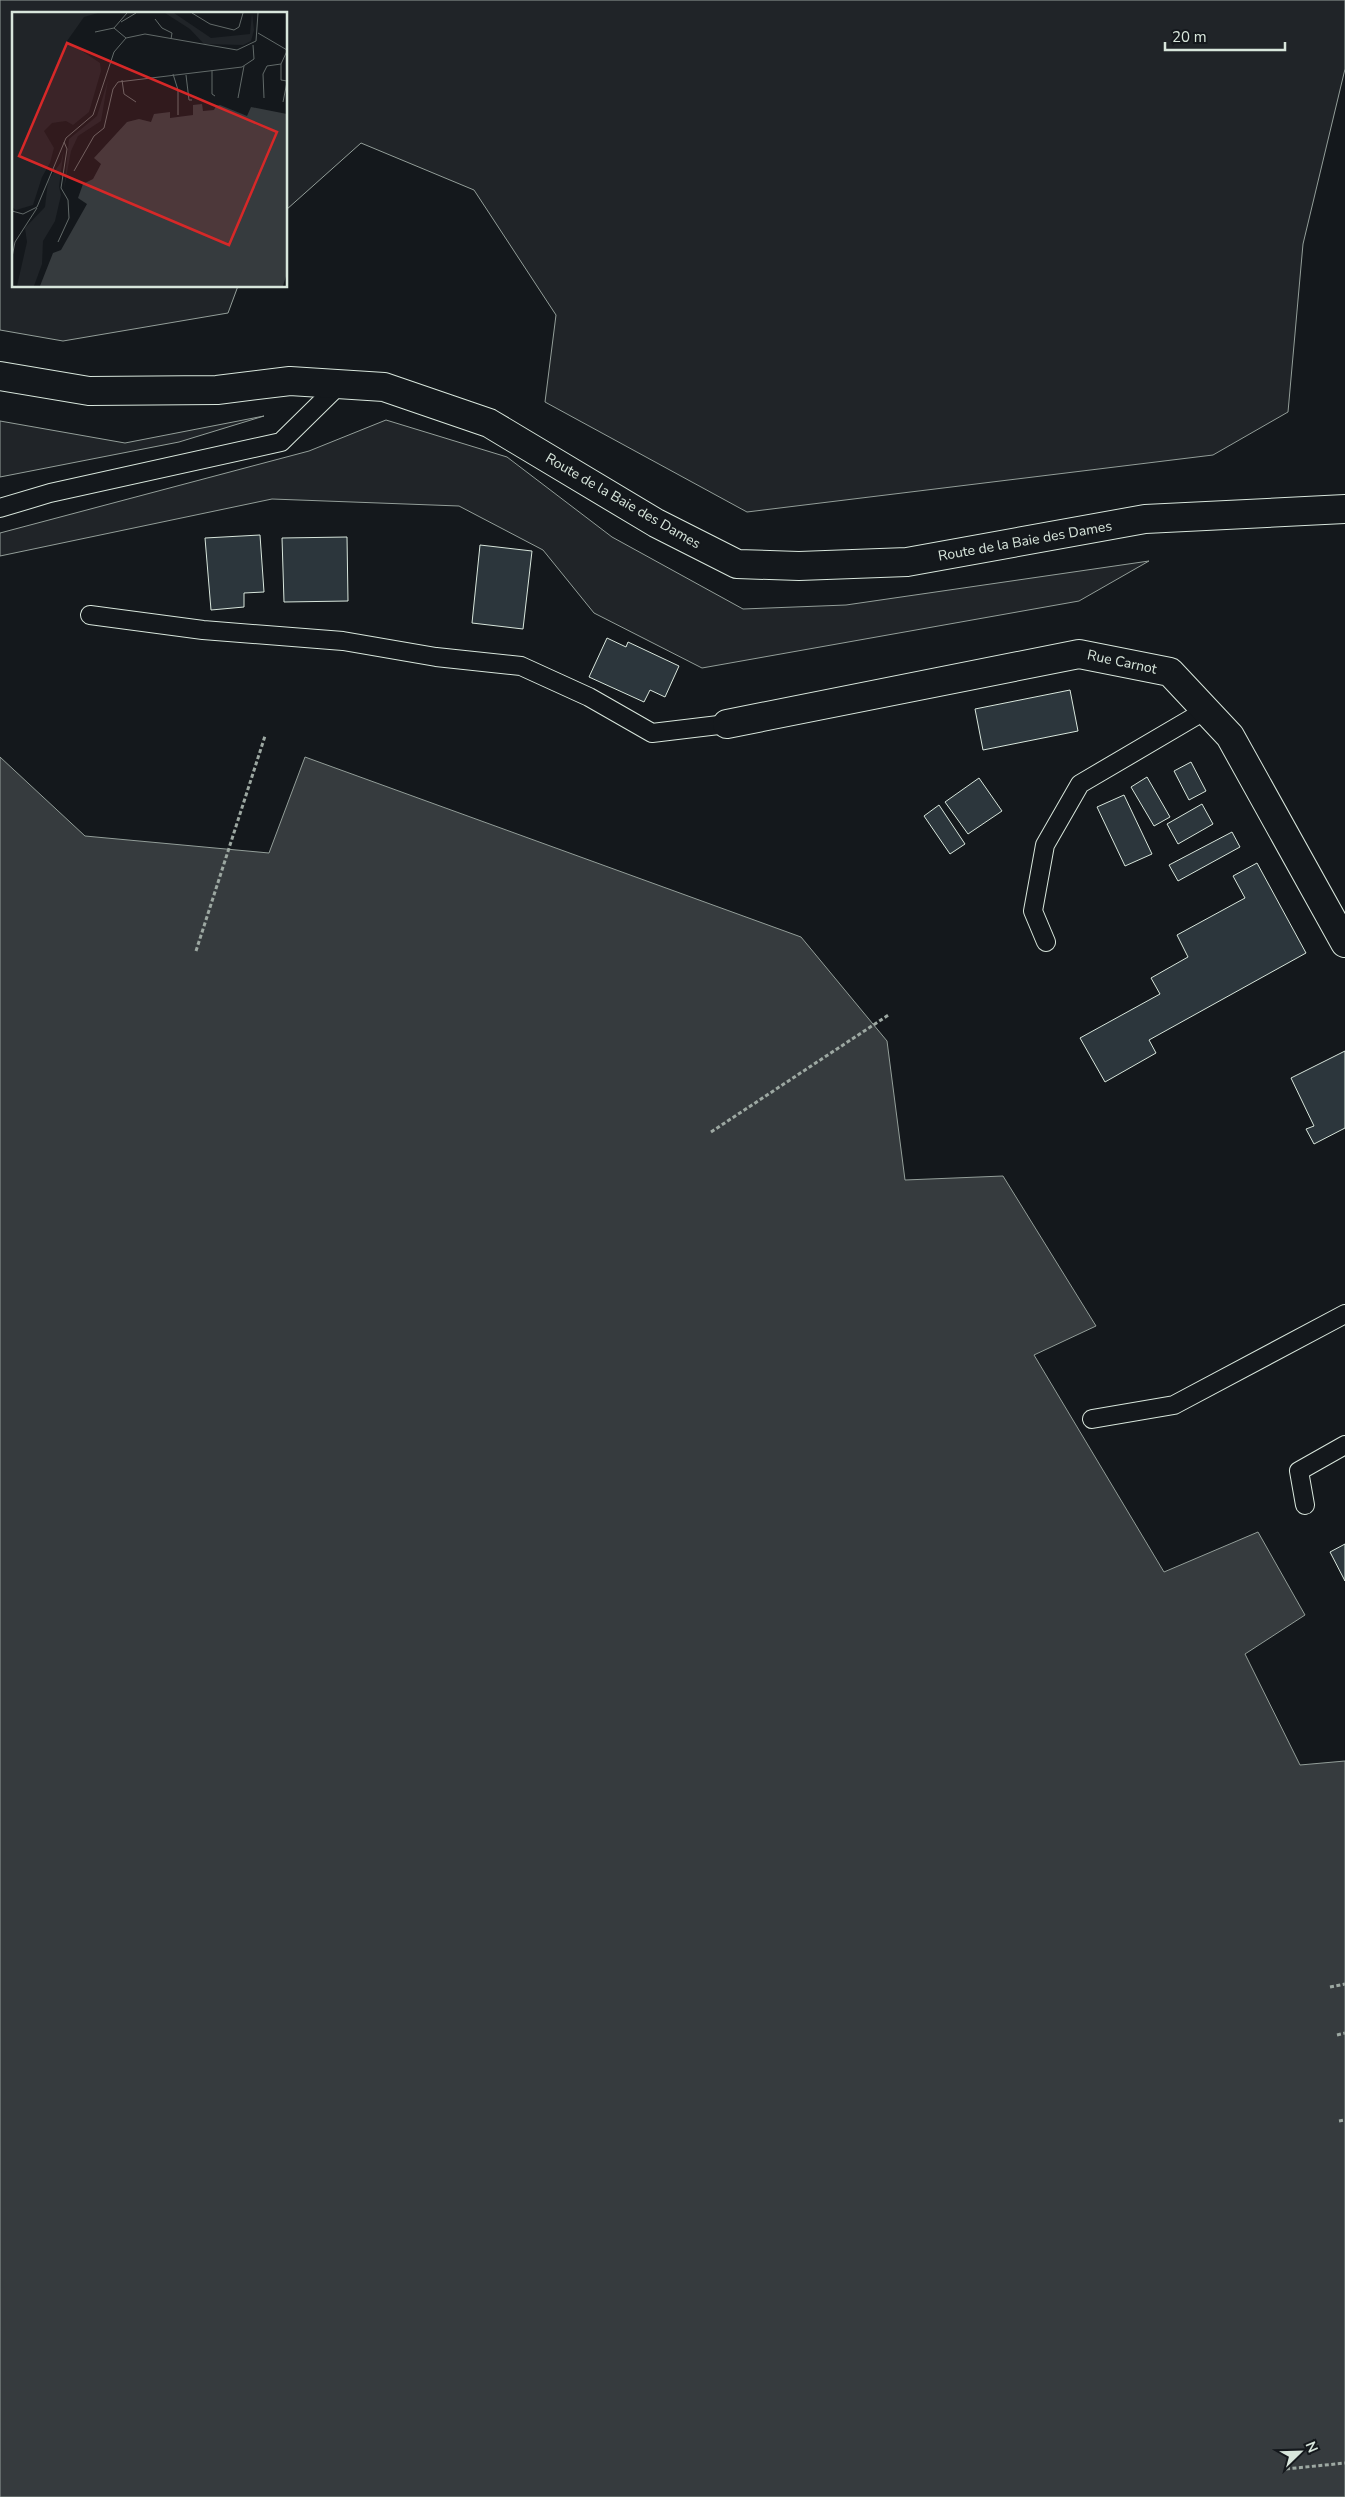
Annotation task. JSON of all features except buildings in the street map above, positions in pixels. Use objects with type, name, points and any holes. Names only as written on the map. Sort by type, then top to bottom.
[{"type":"main road","name":"Route de la Baie des Dames","points":[[0,376],[89,391],[217,390],[290,381],[384,387],[490,423],[656,523],[737,564],[799,566],[907,562],[1145,519],[1345,508]]},
{"type":"main road","name":"Rue Carnot","points":[[727,724],[1079,654],[1170,672],[1230,736],[1345,943]]},
{"type":"lane","points":[[0,508],[50,493],[281,442],[340,384]]},
{"type":"lane","points":[[90,616],[203,630],[343,641],[436,658],[522,666],[588,697],[652,733],[727,724]]},
{"type":"lane","points":[[1046,942],[1033,911],[1045,845],[1080,784],[1206,710]]},
{"type":"lane","points":[[1092,1419],[1174,1405],[1345,1314]]},
{"type":"lane","points":[[1306,1506],[1299,1471],[1345,1445]]},
{"type":"path","points":[[196,951],[265,736]]},
{"type":"path","points":[[711,1132],[890,1014]]},
{"type":"path","points":[[1330,1987],[1345,1984]]},
{"type":"path","points":[[1338,2035],[1345,2033]]},
{"type":"path","points":[[1339,2121],[1345,2120]]},
{"type":"path","points":[[1286,2470],[1345,2463]]},
{"type":"shaded area","points":[[0,0],[1345,0],[1345,69],[1303,244],[1288,412],[1213,455],[747,512],[545,402],[556,315],[474,190],[361,143],[288,208],[288,12],[12,12],[12,288],[237,288],[228,313],[63,341],[0,330]]},
{"type":"shaded area","points":[[264,416],[179,442],[0,477],[0,421],[125,443]]},
{"type":"shaded area","points":[[386,420],[507,457],[612,537],[743,609],[846,605],[1149,561],[1079,601],[702,668],[594,613],[543,550],[459,506],[272,499],[0,556],[0,533],[309,451]]},
{"type":"shaded area","points":[[0,757],[85,836],[269,853],[305,757],[801,937],[887,1041],[905,1180],[1003,1176],[1096,1326],[1034,1355],[1164,1572],[1258,1532],[1305,1615],[1245,1654],[1300,1765],[1345,1761],[1345,2497],[0,2497]]}]
